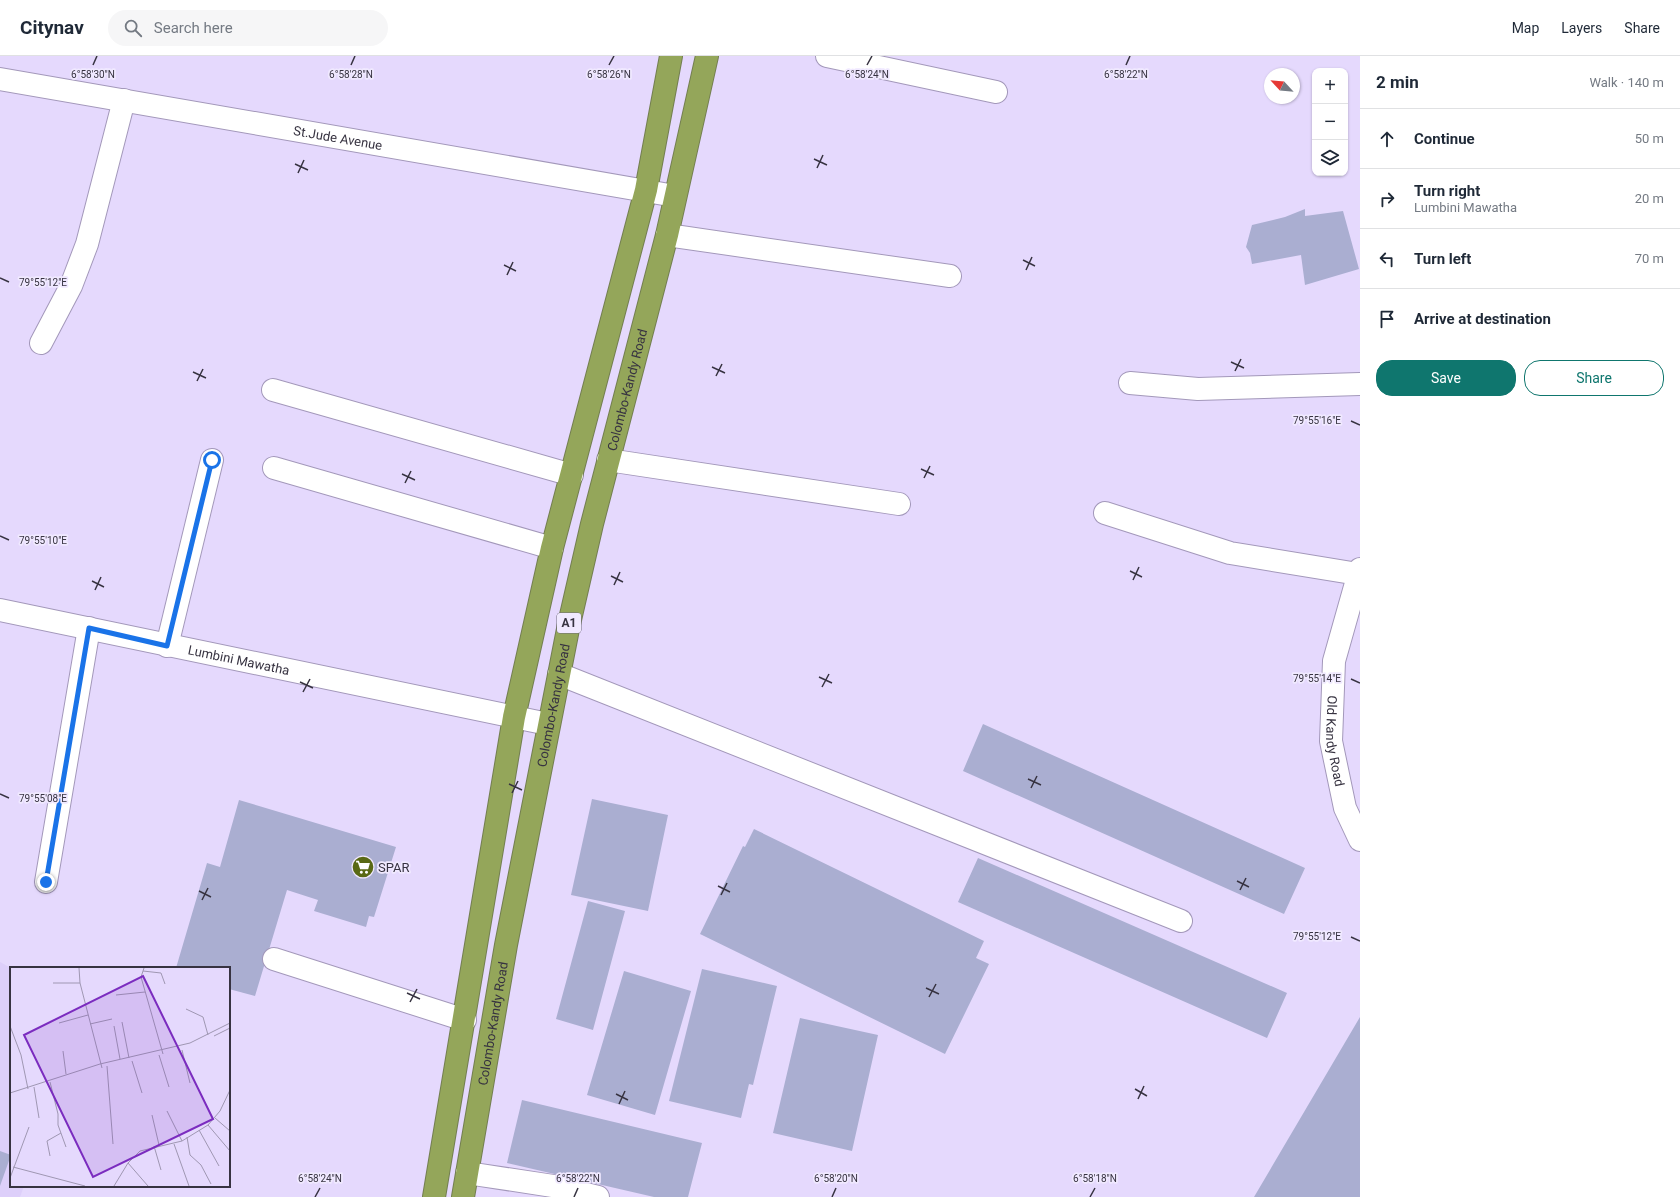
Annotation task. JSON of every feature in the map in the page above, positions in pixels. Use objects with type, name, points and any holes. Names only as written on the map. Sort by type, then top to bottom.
[{"type":"highway","name":"A1","points":[[434,1197],[465,1020],[514,717],[552,548],[646,190],[671,56]]},
{"type":"highway","name":"Colombo-Kandy Road","points":[[463,1197],[506,946],[548,724],[608,460],[667,235],[707,56]]},
{"type":"street","points":[[826,56],[996,92]]},
{"type":"street","name":"St.Jude Avenue","points":[[0,78],[675,196]]},
{"type":"street","points":[[41,343],[71,286],[87,244],[124,100]]},
{"type":"street","points":[[667,235],[950,276]]},
{"type":"street","points":[[1130,383],[1198,389],[1360,384]]},
{"type":"street","points":[[273,390],[572,474]]},
{"type":"street","points":[[167,646],[212,460]]},
{"type":"street","points":[[608,460],[899,504]]},
{"type":"street","points":[[274,468],[552,548]]},
{"type":"street","points":[[1105,513],[1230,553],[1359,572]]},
{"type":"street","name":"Old Kandy Road","points":[[1359,572],[1354,612],[1334,661],[1331,741],[1345,808],[1360,840]]},
{"type":"street","name":"Lumbini Mawatha","points":[[0,610],[167,646],[548,724]]},
{"type":"street","points":[[46,882],[89,628]]},
{"type":"street","points":[[559,674],[1182,921]]},
{"type":"street","points":[[274,959],[465,1020]]},
{"type":"street","points":[[467,1173],[553,1186],[598,1197]]},
{"type":"shaded area","points":[[0,962],[10,967],[10,1187],[24,1187],[20,1197],[0,1197]]},
{"type":"building","points":[[1305,209],[1305,216],[1343,211],[1359,269],[1305,285],[1301,255],[1252,264],[1250,253],[1246,247],[1252,225],[1285,217]]},
{"type":"building","points":[[983,724],[1305,868],[1284,914],[963,771]]},
{"type":"building","points":[[592,799],[668,815],[648,911],[571,895]]},
{"type":"building","points":[[239,800],[396,847],[374,917],[369,916],[366,927],[314,911],[318,900],[287,890],[255,996],[230,989],[230,967],[176,967],[207,863],[220,867]]},
{"type":"building","points":[[754,829],[984,941],[976,958],[989,964],[945,1054],[700,934],[743,846],[745,847]]},
{"type":"building","points":[[978,858],[1287,993],[1267,1038],[958,902]]},
{"type":"building","points":[[588,901],[625,911],[593,1030],[556,1019]]},
{"type":"building","points":[[702,969],[777,986],[753,1085],[749,1084],[741,1118],[669,1101]]},
{"type":"building","points":[[624,971],[691,991],[655,1115],[587,1095]]},
{"type":"building","points":[[1360,1017],[1360,1197],[1254,1197]]},
{"type":"building","points":[[800,1018],[878,1035],[852,1151],[773,1133]]},
{"type":"building","points":[[522,1100],[702,1143],[688,1197],[654,1197],[507,1163]]},
{"type":"building","points":[[0,1151],[10,1155],[10,1158],[0,1186]]},
{"type":"place","name":"SPAR","points":[[363,867]]},
{"type":"route","points":[[46,882],[89,628],[167,646],[212,460]]}]
